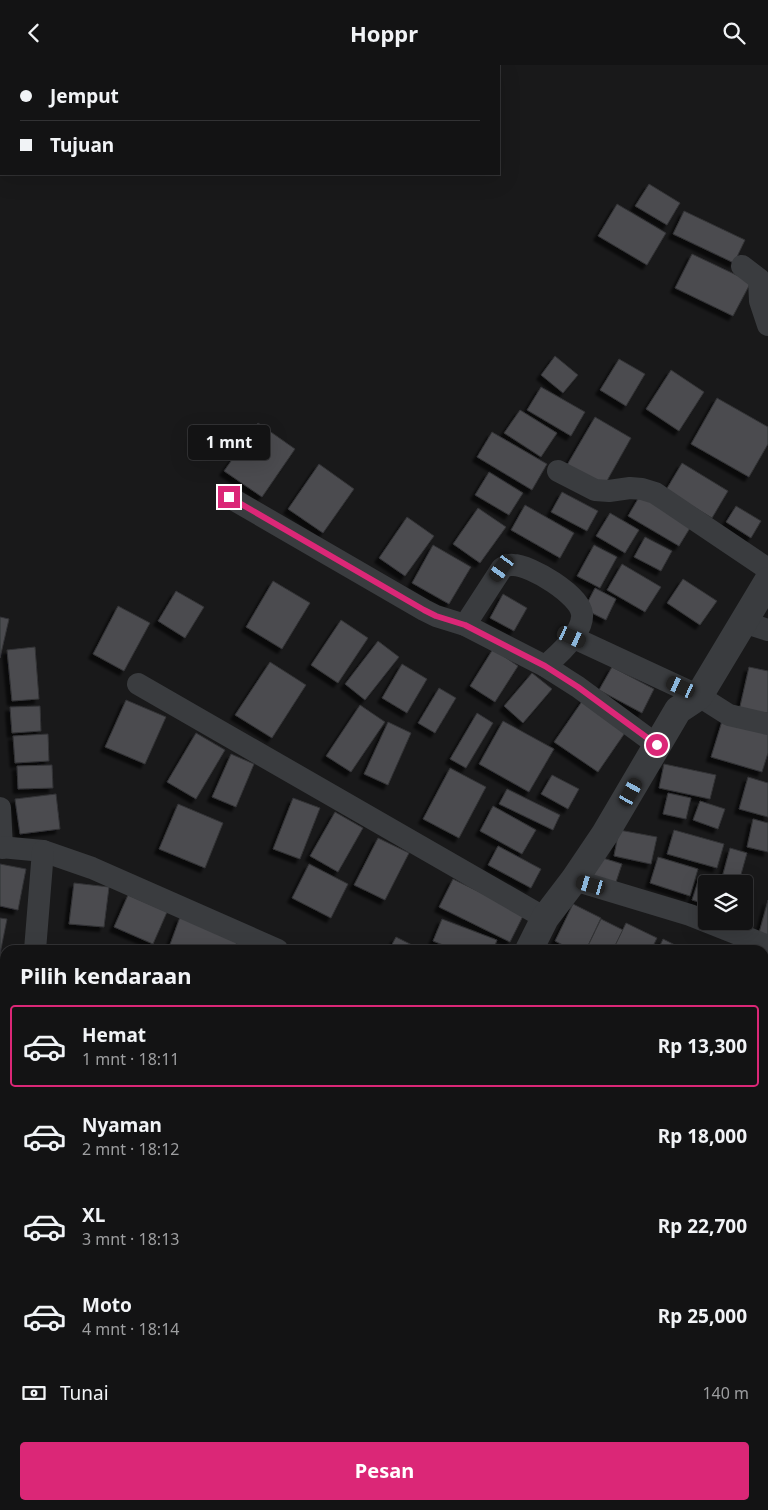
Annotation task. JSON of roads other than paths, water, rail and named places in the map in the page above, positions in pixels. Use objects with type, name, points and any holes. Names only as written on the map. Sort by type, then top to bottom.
[{"type":"street","points":[[742,266],[759,279],[760,301],[768,325]]},
{"type":"street","points":[[558,471],[595,490],[609,491],[630,488],[655,493],[768,569]]},
{"type":"street","points":[[229,497],[424,610],[436,616],[465,625],[545,666],[578,687],[657,745]]},
{"type":"street","points":[[465,625],[502,568],[515,564],[537,573],[562,588],[578,605],[582,614],[580,627],[565,648],[545,666]]},
{"type":"street","points":[[535,945],[545,918],[574,880],[631,792],[678,710],[699,696],[755,626],[768,581]]},
{"type":"street","points":[[572,637],[699,696],[729,715],[768,724]]},
{"type":"street","points":[[138,684],[545,918]]},
{"type":"street","points":[[0,808],[1,847],[43,851],[92,868],[267,945]]},
{"type":"street","points":[[35,945],[43,851]]},
{"type":"street","points":[[574,880],[690,915],[765,945]]}]
